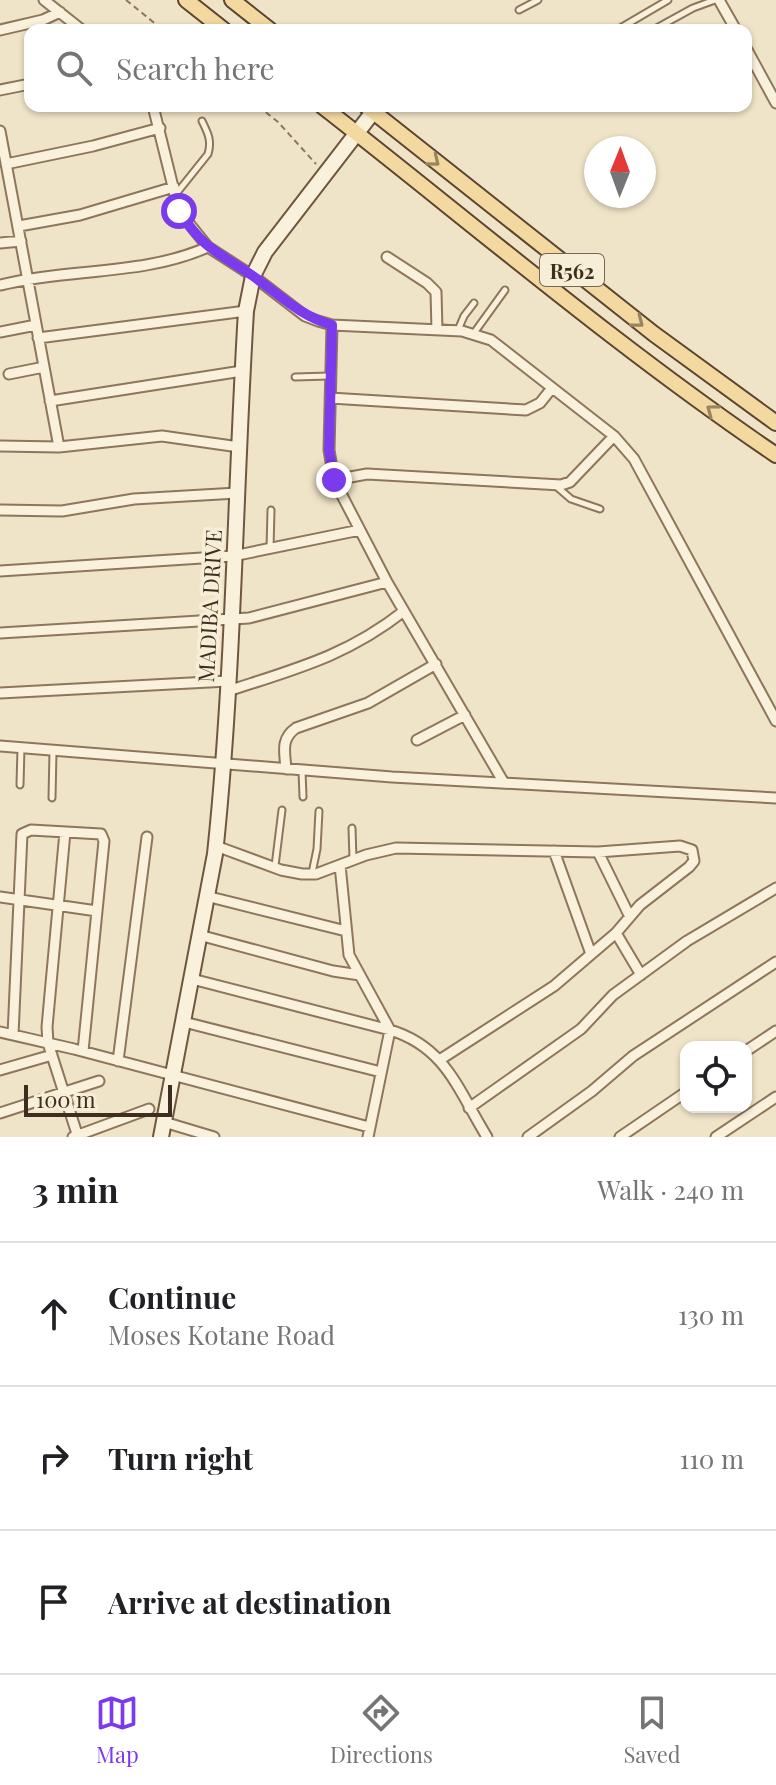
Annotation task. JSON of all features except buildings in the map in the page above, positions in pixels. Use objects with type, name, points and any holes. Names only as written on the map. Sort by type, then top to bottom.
[{"type":"main road","points":[[186,0],[216,24]]},
{"type":"main road","points":[[232,0],[262,24]]},
{"type":"main road","name":"R562","points":[[330,112],[521,265],[776,455]]},
{"type":"main road","name":"R562","points":[[373,112],[654,334],[776,423]]},
{"type":"street","points":[[44,0],[75,24]]},
{"type":"street","points":[[717,0],[732,24]]},
{"type":"street","points":[[26,24],[60,12]]},
{"type":"street","points":[[0,30],[24,24]]},
{"type":"street","points":[[752,62],[776,103]]},
{"type":"street","points":[[0,90],[24,85]]},
{"type":"street","points":[[155,112],[179,211],[208,247],[253,276],[305,316],[332,325],[474,333],[491,340],[614,436],[634,459],[776,721]]},
{"type":"street","name":"MADIBA DRIVE","points":[[163,1130],[216,846],[228,686],[242,371],[246,311],[253,276],[265,252],[358,134],[368,112]]},
{"type":"street","points":[[6,164],[160,128]]},
{"type":"street","points":[[0,131],[59,447]]},
{"type":"street","points":[[19,226],[80,215],[175,191]]},
{"type":"street","points":[[0,243],[21,241]]},
{"type":"street","points":[[1,285],[27,278],[91,274],[170,261],[208,247]]},
{"type":"street","points":[[387,257],[436,292],[437,330]]},
{"type":"street","points":[[38,338],[246,311]]},
{"type":"street","points":[[0,332],[36,325]]},
{"type":"street","points":[[332,325],[329,450],[334,480],[387,582],[504,783]]},
{"type":"street","points":[[9,374],[44,367]]},
{"type":"street","points":[[50,401],[242,371]]},
{"type":"street","points":[[330,398],[526,410],[540,403],[552,388]]},
{"type":"street","points":[[0,446],[59,447],[162,436],[239,447]]},
{"type":"street","points":[[334,480],[367,474],[556,485],[570,482],[614,436]]},
{"type":"street","points":[[0,510],[62,511],[134,499],[237,493]]},
{"type":"street","points":[[0,571],[233,556],[360,530]]},
{"type":"street","points":[[0,633],[231,618],[276,612],[387,582]]},
{"type":"street","points":[[0,693],[228,686],[317,661],[353,647],[404,611]]},
{"type":"street","points":[[286,769],[284,745],[288,733],[368,703],[436,664]]},
{"type":"street","points":[[417,740],[465,715]]},
{"type":"street","points":[[0,746],[302,771],[776,798]]},
{"type":"street","points":[[13,1035],[22,834],[31,830],[103,836],[83,1051]]},
{"type":"street","points":[[65,832],[47,1027],[48,1043],[76,1137],[149,1109]]},
{"type":"street","points":[[118,1061],[147,837]]},
{"type":"street","points":[[216,846],[291,872],[312,874],[396,848],[598,852],[687,847],[694,861],[640,905],[616,933],[554,986],[441,1059]]},
{"type":"street","points":[[554,851],[591,954]]},
{"type":"street","points":[[598,852],[630,917]]},
{"type":"street","points":[[0,1032],[83,1051],[368,1134],[390,1030],[349,955],[340,865]]},
{"type":"street","points":[[469,1108],[581,1029],[613,995],[687,941],[776,888]]},
{"type":"street","points":[[206,896],[346,931]]},
{"type":"street","points":[[0,897],[97,911]]},
{"type":"street","points":[[616,933],[641,975]]},
{"type":"street","points":[[199,935],[333,971],[360,975]]},
{"type":"street","points":[[528,1137],[592,1091],[633,1056],[776,962]]},
{"type":"street","points":[[192,979],[390,1030],[420,1042],[441,1059],[487,1137]]},
{"type":"street","points":[[184,1022],[381,1072]]},
{"type":"street","points":[[752,1047],[776,1031]]},
{"type":"street","points":[[0,1070],[52,1055]]},
{"type":"street","points":[[0,1113],[99,1081]]},
{"type":"street","points":[[620,1137],[680,1096]]},
{"type":"street","points":[[716,1137],[776,1097]]},
{"type":"street","points":[[163,1130],[214,1137]]},
{"type":"lane","points":[[519,10],[538,0]]},
{"type":"lane","points":[[627,24],[668,0]]},
{"type":"lane","points":[[664,24],[693,8],[717,0]]},
{"type":"lane","points":[[175,191],[208,154],[211,146],[202,121]]},
{"type":"lane","points":[[474,333],[505,290]]},
{"type":"lane","points":[[458,331],[474,303]]},
{"type":"lane","points":[[295,377],[330,376]]},
{"type":"lane","points":[[556,485],[571,499],[600,509]]},
{"type":"lane","points":[[270,550],[271,510]]},
{"type":"lane","points":[[20,785],[21,748]]},
{"type":"lane","points":[[52,798],[53,752]]},
{"type":"lane","points":[[302,771],[303,797]]},
{"type":"lane","points":[[275,867],[282,810]]},
{"type":"lane","points":[[312,874],[319,811]]},
{"type":"lane","points":[[352,828],[353,859]]},
{"type":"path","points":[[126,0],[156,24]]},
{"type":"path","points":[[266,112],[326,174]]},
{"type":"route","points":[[179,211],[197,236],[228,262],[253,276],[305,316],[332,325],[329,450],[334,480]]}]
